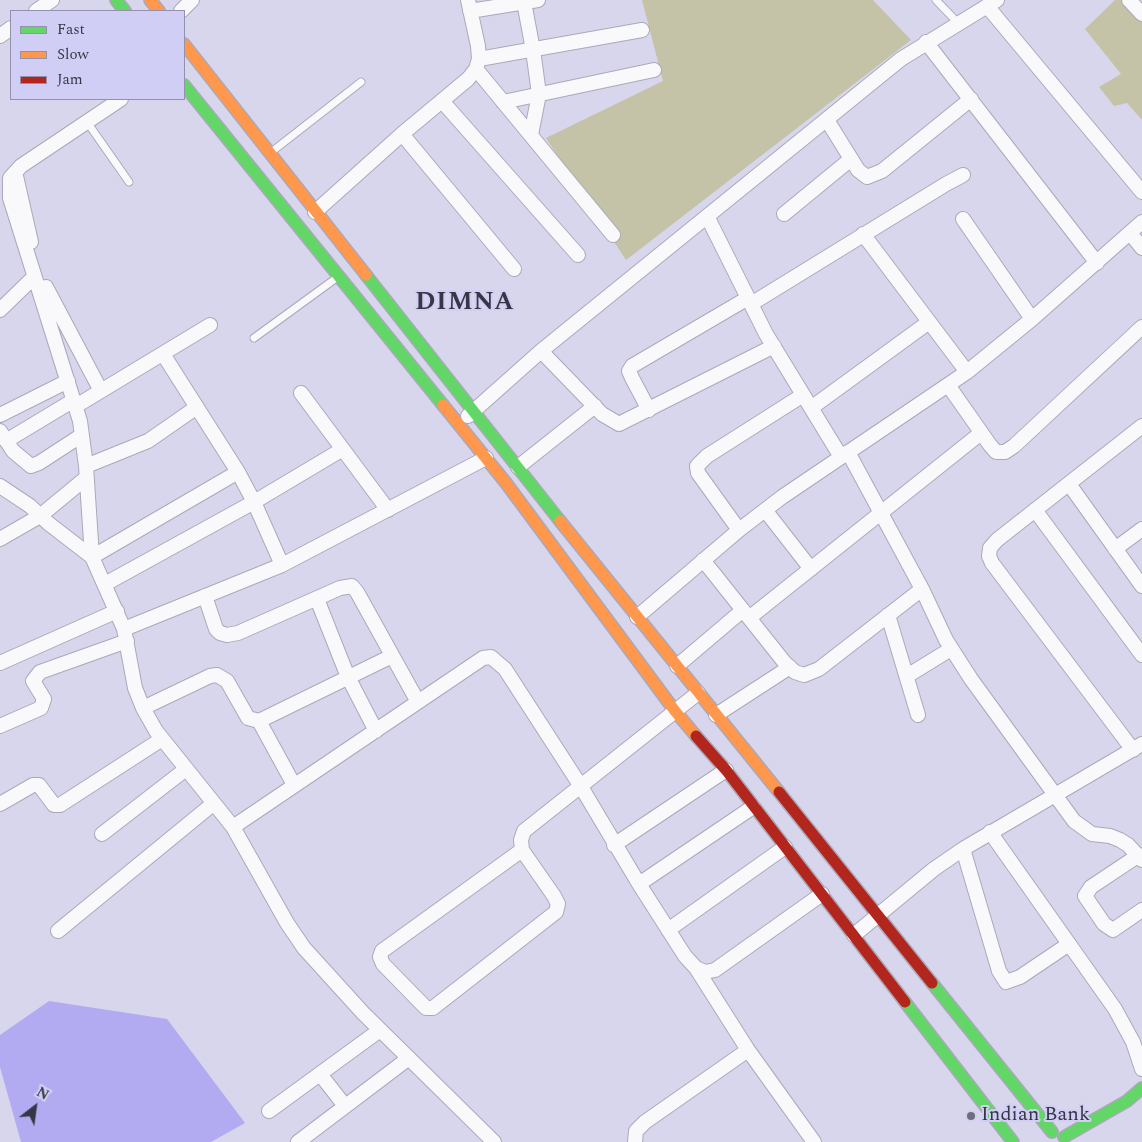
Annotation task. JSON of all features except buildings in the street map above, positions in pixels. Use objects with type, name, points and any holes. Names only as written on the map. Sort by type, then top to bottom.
[{"type":"main road","points":[[116,0],[124,10]]},
{"type":"main road","points":[[185,45],[473,412],[1052,1132],[1066,1139],[1127,1101],[1142,1088]]},
{"type":"main road","points":[[185,86],[459,423],[675,710],[726,770],[1013,1142]]},
{"type":"main road","points":[[1037,1132],[1052,1132]]},
{"type":"street","points":[[37,10],[52,0]]},
{"type":"street","points":[[182,10],[192,0]]},
{"type":"street","points":[[538,0],[469,6],[478,64],[503,102],[613,235]]},
{"type":"street","points":[[1129,0],[1142,14]]},
{"type":"street","points":[[524,2],[534,50],[539,94],[531,135]]},
{"type":"street","points":[[459,423],[541,351],[708,218],[902,59],[926,42],[992,3],[1142,192]]},
{"type":"street","points":[[315,212],[402,134],[468,80],[478,64],[534,50],[642,30]]},
{"type":"street","points":[[926,42],[1097,263]]},
{"type":"street","points":[[503,102],[654,70]]},
{"type":"street","points":[[8,178],[21,166],[120,100]]},
{"type":"street","points":[[827,120],[858,170],[867,177],[874,176],[971,100]]},
{"type":"street","points":[[442,101],[578,255]]},
{"type":"street","points":[[402,134],[514,269]]},
{"type":"street","points":[[784,214],[851,159]]},
{"type":"street","points":[[650,410],[629,372],[632,366],[749,301],[964,175]]},
{"type":"street","points":[[8,178],[10,198],[15,217],[75,403],[82,435],[92,557],[126,635],[135,688],[143,708],[162,739],[233,827],[283,916],[304,948],[332,982],[494,1142]]},
{"type":"street","points":[[8,178],[42,278],[101,391]]},
{"type":"street","points":[[708,218],[749,301],[774,346],[811,408],[845,454],[881,511],[951,649],[1082,828],[1092,834],[1110,836],[1120,840],[1140,857],[1091,887],[1085,896],[1104,924],[1114,930],[1142,910]]},
{"type":"street","points":[[964,219],[1032,319]]},
{"type":"street","points":[[638,617],[703,560],[765,510],[967,372],[1032,319],[1142,222]]},
{"type":"street","points":[[1130,233],[1142,248]]},
{"type":"street","points":[[863,234],[967,372]]},
{"type":"street","points":[[0,310],[34,277]]},
{"type":"street","points":[[811,408],[929,322]]},
{"type":"street","points":[[82,435],[39,463],[30,466],[17,455],[3,436],[101,391],[210,325]]},
{"type":"street","points":[[948,385],[996,452],[1005,452],[1014,446],[1142,327]]},
{"type":"street","points":[[541,351],[595,406],[610,420],[619,424],[774,346]]},
{"type":"street","points":[[163,354],[238,472],[254,502],[282,565]]},
{"type":"street","points":[[0,415],[68,381]]},
{"type":"street","points":[[301,393],[388,510]]},
{"type":"street","points":[[739,530],[698,472],[697,466],[706,456],[803,395]]},
{"type":"street","points":[[518,467],[595,406]]},
{"type":"street","points":[[0,539],[40,516],[86,472],[148,441],[197,407]]},
{"type":"street","points":[[854,935],[934,869],[963,849],[1138,747],[992,563],[989,556],[990,548],[997,540],[1142,426]]},
{"type":"street","points":[[677,666],[746,614],[811,569],[881,511],[982,433]]},
{"type":"street","points":[[105,584],[254,502],[343,449]]},
{"type":"street","points":[[0,726],[41,708],[44,699],[33,681],[40,672],[126,635],[205,596],[282,565],[486,458]]},
{"type":"street","points":[[92,557],[238,472]]},
{"type":"street","points":[[1069,484],[1142,586]]},
{"type":"street","points":[[0,486],[30,506],[92,557]]},
{"type":"street","points":[[765,510],[811,569]]},
{"type":"street","points":[[1035,510],[1142,655]]},
{"type":"street","points":[[1115,550],[1142,529]]},
{"type":"street","points":[[703,560],[790,667],[804,675],[812,674],[922,589]]},
{"type":"street","points":[[205,596],[216,629],[227,636],[340,588],[352,586],[418,702]]},
{"type":"street","points":[[317,599],[348,678],[376,731]]},
{"type":"street","points":[[0,663],[117,611]]},
{"type":"street","points":[[888,616],[918,715]]},
{"type":"street","points":[[906,676],[951,649]]},
{"type":"street","points":[[143,708],[210,676],[217,675],[227,681],[248,718],[259,721],[392,656]]},
{"type":"street","points":[[233,827],[483,658],[491,657],[505,668],[580,785],[614,845],[668,930],[685,956],[696,968],[748,1050],[814,1142]]},
{"type":"street","points":[[716,715],[790,667]]},
{"type":"street","points":[[522,850],[382,951],[380,957],[383,964],[426,1008],[433,1008],[556,912],[558,904],[554,896],[522,850],[521,840],[524,831],[698,693]]},
{"type":"street","points":[[259,721],[294,785]]},
{"type":"street","points":[[0,804],[33,785],[39,785],[54,805],[60,805],[162,739]]},
{"type":"street","points":[[102,834],[186,769]]},
{"type":"street","points":[[614,845],[726,770]]},
{"type":"street","points":[[58,931],[214,803]]},
{"type":"street","points":[[639,884],[753,807]]},
{"type":"street","points":[[990,832],[1127,1027],[1142,1069]]},
{"type":"street","points":[[668,930],[785,847]]},
{"type":"street","points":[[963,849],[999,972],[1006,982],[1020,977],[1069,944]]},
{"type":"street","points":[[696,968],[705,972],[715,970],[822,894]]},
{"type":"street","points":[[269,1111],[380,1030]]},
{"type":"street","points":[[622,1142],[635,1136],[748,1050]]},
{"type":"street","points":[[298,1142],[409,1058]]},
{"type":"street","points":[[320,1074],[345,1106]]},
{"type":"lane","points":[[936,0],[959,24]]},
{"type":"lane","points":[[270,154],[361,82]]},
{"type":"lane","points":[[87,122],[129,182]]},
{"type":"lane","points":[[254,338],[339,276]]},
{"type":"shaded area","points":[[642,0],[873,0],[911,40],[626,260],[546,138],[663,81]]},
{"type":"shaded area","points":[[1115,0],[1129,0],[1142,10],[1142,120],[1127,103],[1114,106],[1099,87],[1121,74],[1085,29]]},
{"type":"shaded area","points":[[49,1001],[167,1019],[245,1123],[211,1142],[21,1142],[0,1067],[0,1035]]},
{"type":"traffic: fast","points":[[116,0],[124,10]]},
{"type":"traffic: fast","points":[[185,86],[443,405]]},
{"type":"traffic: fast","points":[[366,275],[560,521]]},
{"type":"traffic: fast","points":[[932,983],[1052,1132]]},
{"type":"traffic: fast","points":[[905,1002],[1013,1142]]},
{"type":"traffic: fast","points":[[1064,1137],[1127,1101],[1142,1088]]},
{"type":"traffic: slow","points":[[150,0],[158,10]]},
{"type":"traffic: slow","points":[[185,45],[366,275]]},
{"type":"traffic: slow","points":[[443,405],[506,483],[675,711],[696,736]]},
{"type":"traffic: slow","points":[[560,521],[779,792]]},
{"type":"traffic: jam","points":[[696,736],[726,770],[905,1002]]},
{"type":"traffic: jam","points":[[779,792],[932,983]]},
{"type":"place","name":"Indian Bank","points":[[971,1116]]},
{"type":"district","name":"DIMNA","points":[[465,304]]}]
